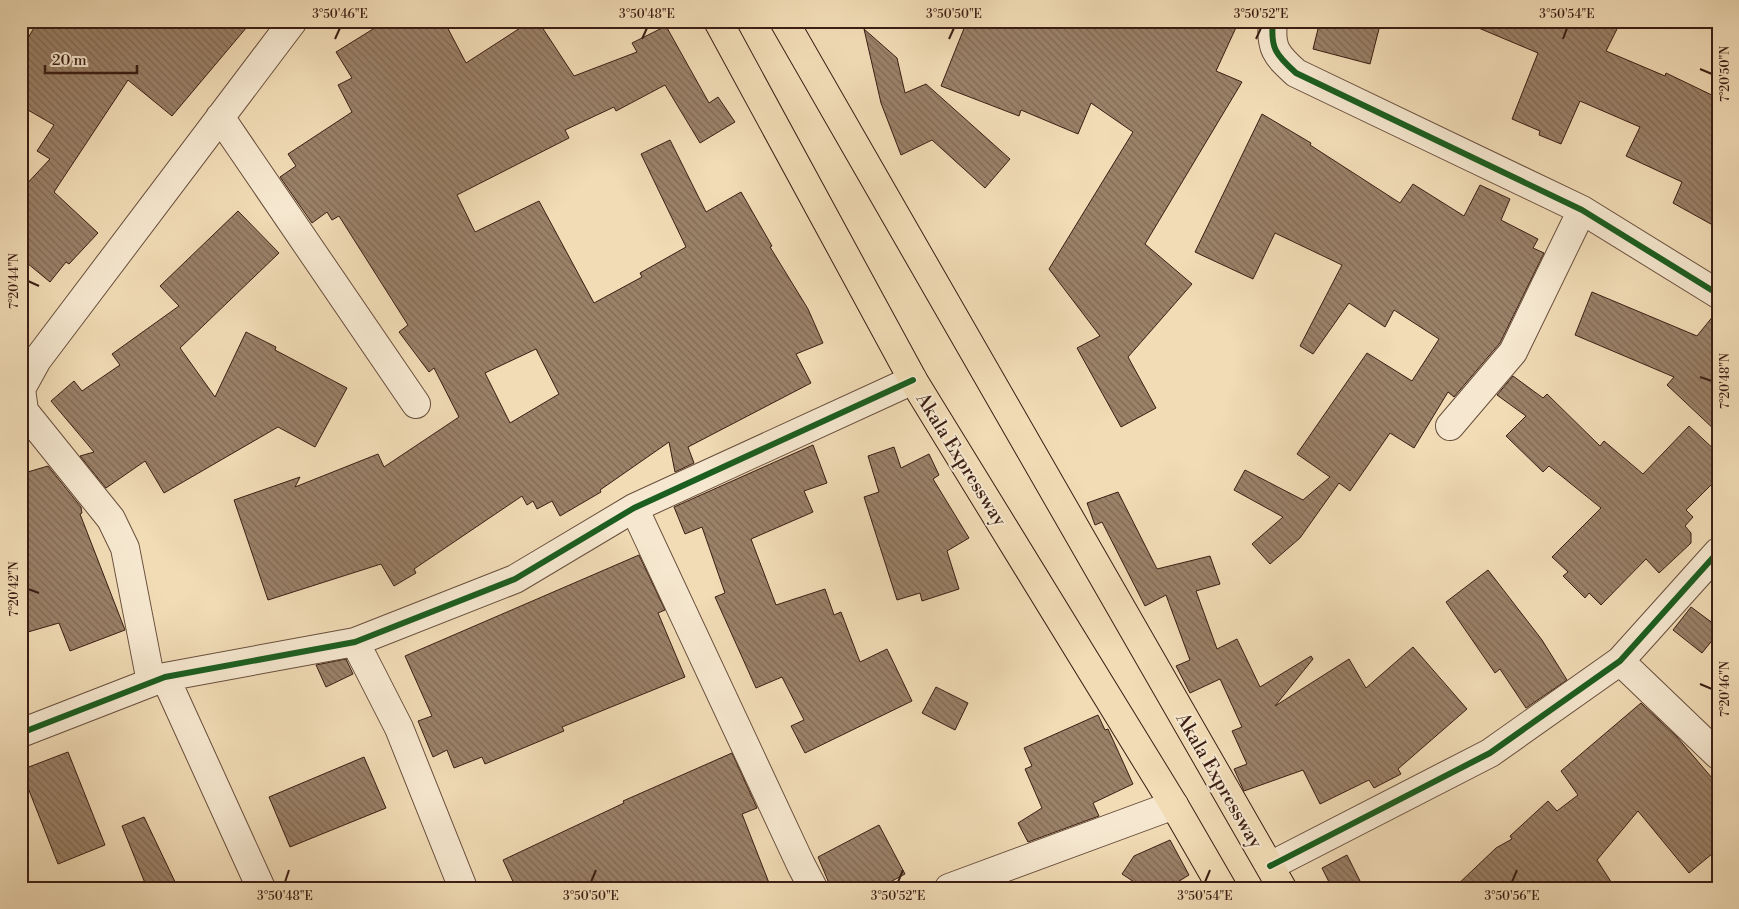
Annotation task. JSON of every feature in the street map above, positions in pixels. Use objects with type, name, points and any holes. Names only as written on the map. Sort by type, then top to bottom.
[{"type":"main road","name":"Akala Expressway","points":[[718,21],[913,380],[1174,805],[1222,888]]},
{"type":"main road","name":"Akala Expressway","points":[[784,21],[1276,877]]},
{"type":"street","points":[[261,888],[158,680],[125,548],[111,519],[24,411],[21,389],[37,360],[293,21]]},
{"type":"street","points":[[1274,21],[1272,36],[1274,49],[1296,73],[1582,210],[1718,294]]},
{"type":"street","points":[[220,117],[416,404]]},
{"type":"street","points":[[1450,426],[1513,352],[1582,210]]},
{"type":"street","points":[[21,734],[158,680],[355,642],[515,579],[634,508],[913,380]]},
{"type":"street","points":[[634,508],[813,888]]},
{"type":"street","points":[[1276,877],[1490,753],[1620,661],[1718,552]]},
{"type":"street","points":[[355,642],[399,728],[463,888]]},
{"type":"street","points":[[1620,661],[1718,755]]},
{"type":"street","points":[[949,888],[1174,805]]},
{"type":"building","points":[[38,21],[252,21],[172,116],[128,80],[54,192],[98,233],[69,264],[66,262],[50,282],[21,258],[21,190],[50,159],[37,151],[54,125],[21,106],[21,50]]},
{"type":"building","points":[[386,21],[444,21],[466,63],[531,21],[538,21],[574,76],[637,52],[632,43],[666,26],[709,103],[718,97],[735,122],[700,143],[665,85],[616,111],[614,107],[565,130],[569,138],[457,195],[475,232],[539,201],[594,303],[642,277],[640,273],[686,247],[641,154],[670,140],[706,212],[741,192],[772,246],[770,247],[808,309],[823,343],[796,354],[811,383],[688,447],[694,463],[675,472],[669,442],[600,490],[601,492],[560,516],[552,501],[537,509],[533,501],[527,505],[522,496],[414,569],[416,573],[394,586],[381,564],[268,600],[234,500],[300,477],[295,487],[378,454],[384,467],[459,417],[434,368],[429,372],[399,332],[408,325],[339,216],[332,220],[327,212],[312,223],[280,177],[296,166],[288,154],[352,112],[338,85],[352,78],[336,52]],"holes":[[[536,349],[559,394],[510,423],[485,373]]]},
{"type":"building","points":[[967,21],[1239,21],[1216,71],[1242,82],[1145,244],[1192,284],[1128,357],[1156,408],[1121,427],[1077,348],[1100,336],[1049,269],[1133,132],[1091,103],[1078,134],[1021,110],[1019,116],[941,86]]},
{"type":"building","points":[[1320,21],[1381,21],[1370,64],[1313,49]]},
{"type":"building","points":[[1462,21],[1621,21],[1606,51],[1665,76],[1666,73],[1718,98],[1718,228],[1673,203],[1682,182],[1626,156],[1640,127],[1580,101],[1561,144],[1539,135],[1540,131],[1512,119],[1538,53]]},
{"type":"building","points":[[864,29],[897,58],[905,93],[926,84],[1010,159],[985,188],[932,140],[901,155],[881,103]]},
{"type":"building","points":[[1262,114],[1311,143],[1310,145],[1400,203],[1413,184],[1464,216],[1480,185],[1510,199],[1501,220],[1538,239],[1533,248],[1544,253],[1500,343],[1454,397],[1448,392],[1414,448],[1390,433],[1350,491],[1339,483],[1300,538],[1270,564],[1252,544],[1283,517],[1234,490],[1245,470],[1303,500],[1330,477],[1297,454],[1367,353],[1412,381],[1439,339],[1394,310],[1385,327],[1349,303],[1313,354],[1300,346],[1342,265],[1275,233],[1253,279],[1195,252]]},
{"type":"building","points":[[238,211],[279,253],[180,348],[215,397],[246,332],[276,347],[275,350],[347,388],[315,447],[278,427],[164,493],[145,461],[106,488],[80,456],[94,452],[51,401],[74,381],[82,391],[120,365],[112,354],[179,306],[160,286]]},
{"type":"building","points":[[1592,292],[1697,336],[1718,310],[1718,433],[1667,385],[1674,377],[1575,335]]},
{"type":"building","points":[[1513,376],[1543,398],[1547,394],[1600,446],[1604,441],[1643,474],[1689,426],[1718,453],[1718,478],[1686,510],[1693,517],[1685,526],[1691,533],[1691,543],[1659,573],[1646,559],[1601,605],[1589,593],[1585,598],[1563,576],[1568,572],[1552,557],[1601,508],[1549,466],[1543,472],[1506,436],[1526,416],[1497,395]]},
{"type":"building","points":[[813,445],[827,483],[804,491],[813,512],[751,539],[776,605],[825,589],[834,615],[841,612],[860,662],[887,649],[912,701],[805,753],[791,726],[804,720],[782,677],[756,688],[715,597],[725,593],[702,527],[685,534],[674,507]]},
{"type":"building","points":[[894,447],[901,468],[929,454],[939,475],[933,479],[969,538],[947,551],[959,589],[922,601],[920,593],[897,600],[864,497],[879,492],[868,456]]},
{"type":"building","points":[[48,466],[81,507],[82,513],[80,514],[125,630],[70,651],[59,623],[21,634],[21,474]]},
{"type":"building","points":[[1118,492],[1157,569],[1210,556],[1220,584],[1196,591],[1217,649],[1237,639],[1260,687],[1311,656],[1313,659],[1275,706],[1349,659],[1366,688],[1413,647],[1467,709],[1398,769],[1401,774],[1374,788],[1369,780],[1320,804],[1303,770],[1244,791],[1234,769],[1247,764],[1232,731],[1242,727],[1220,679],[1190,693],[1176,666],[1190,660],[1166,595],[1145,606],[1102,522],[1095,525],[1087,503]]},
{"type":"building","points":[[639,555],[665,610],[658,613],[685,677],[562,727],[564,731],[485,764],[482,757],[454,768],[447,750],[433,757],[418,721],[432,716],[405,656]]},
{"type":"building","points":[[1488,570],[1542,640],[1567,680],[1526,708],[1500,669],[1495,673],[1446,602]]},
{"type":"building","points":[[1691,607],[1718,627],[1718,633],[1702,653],[1673,630]]},
{"type":"building","points":[[346,659],[353,674],[326,687],[316,665]]},
{"type":"building","points":[[936,687],[968,703],[955,730],[922,713]]},
{"type":"building","points":[[1641,703],[1677,737],[1718,785],[1718,849],[1689,873],[1638,811],[1597,860],[1615,888],[1454,888],[1496,848],[1512,839],[1510,836],[1548,801],[1557,811],[1578,795],[1561,771]]},
{"type":"building","points":[[1098,715],[1105,730],[1108,729],[1133,784],[1093,803],[1099,816],[1028,842],[1018,823],[1042,808],[1025,769],[1032,766],[1024,748]]},
{"type":"building","points":[[68,752],[105,845],[58,864],[21,770]]},
{"type":"building","points":[[732,753],[757,808],[742,814],[771,888],[516,888],[503,860],[624,803],[623,801]]},
{"type":"building","points":[[364,757],[386,808],[290,847],[269,797]]},
{"type":"building","points":[[144,817],[178,888],[147,888],[122,826]]},
{"type":"building","points":[[879,825],[905,874],[879,888],[831,888],[818,857]]},
{"type":"building","points":[[1170,840],[1189,875],[1168,888],[1143,888],[1122,874],[1134,856]]},
{"type":"building","points":[[1347,855],[1360,881],[1346,888],[1332,888],[1322,868]]},
{"type":"cycle path","points":[[1273,21],[1272,30],[1276,50],[1279,56],[1296,73],[1582,210],[1718,294]]},
{"type":"cycle path","points":[[21,733],[165,677],[355,642],[515,579],[634,508],[913,380]]},
{"type":"cycle path","points":[[1270,866],[1490,753],[1620,661],[1718,552]]}]
